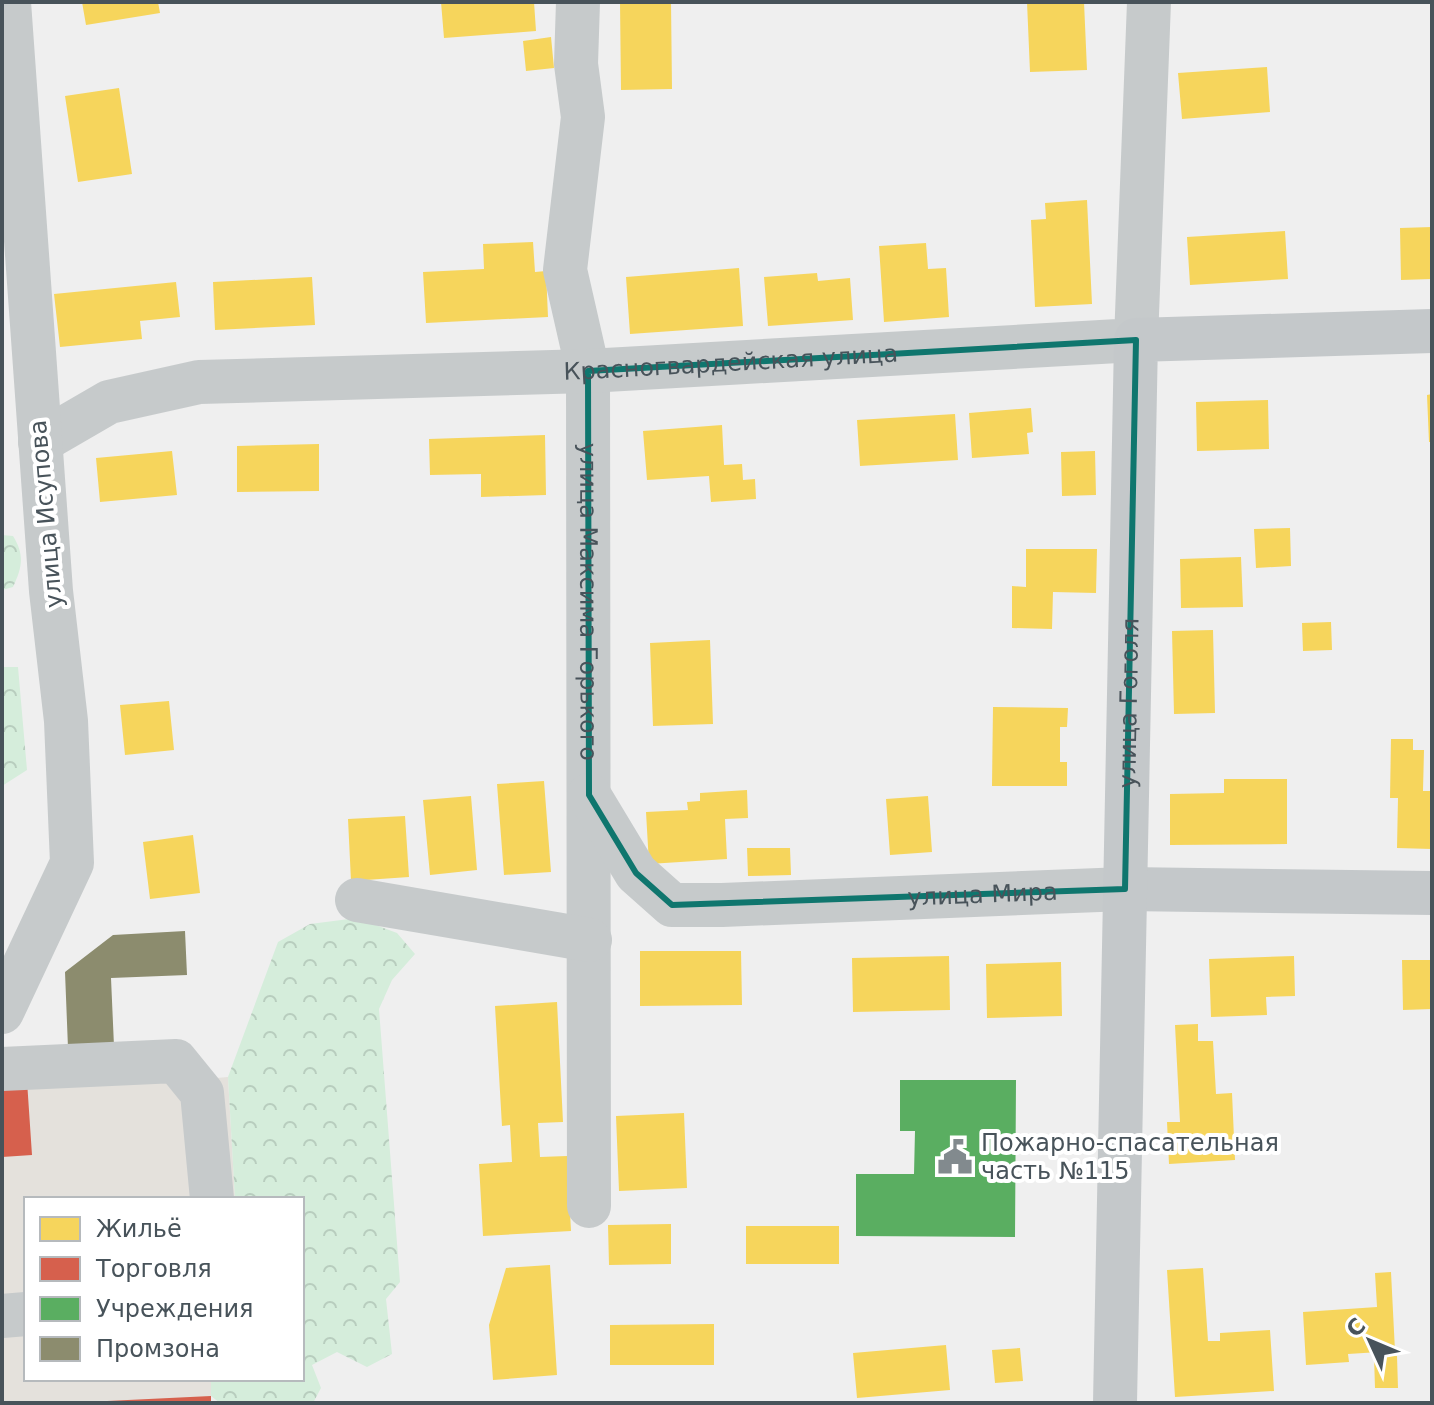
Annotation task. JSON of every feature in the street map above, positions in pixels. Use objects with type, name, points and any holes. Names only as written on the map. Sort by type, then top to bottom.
[{"type":"main road","name":"Красногвардейская улица","points":[[1136,340],[1432,331]]},
{"type":"main road","name":"улица Гоголя","points":[[1115,1403],[1136,340]]},
{"type":"main road","name":"улица Мира","points":[[1125,889],[1432,893]]},
{"type":"street","name":"улица Исупова","points":[[2,1012],[72,863],[66,721],[51,591],[9,2]]},
{"type":"street","name":"улица Максима Горького","points":[[578,2],[576,64],[583,117],[565,270],[588,371],[589,1206]]},
{"type":"street","name":"улица Гоголя","points":[[1136,340],[1149,2]]},
{"type":"street","name":"Красногвардейская улица","points":[[40,442],[109,402],[199,382],[588,371],[1136,340]]},
{"type":"street","name":"улица Мира","points":[[589,795],[636,873],[672,905],[1125,889]]},
{"type":"street","points":[[357,900],[590,940]]},
{"type":"street","points":[[2,1069],[176,1061],[202,1093],[212,1197]]},
{"type":"street","points":[[2,1316],[24,1314]]},
{"type":"highlighted area","points":[[1136,340],[1125,889],[672,905],[636,873],[589,795],[588,371]]},
{"type":"shaded area","points":[[228,1077],[235,1197],[24,1197],[24,1381],[211,1381],[211,1403],[2,1403],[2,1083],[171,1082]]},
{"type":"green space","points":[[2,535],[13,536],[21,562],[13,587],[2,590]]},
{"type":"green space","points":[[2,667],[18,667],[27,770],[2,786]]},
{"type":"green space","points":[[357,918],[397,933],[415,954],[392,980],[379,1009],[400,1282],[386,1299],[392,1354],[367,1367],[337,1352],[312,1365],[321,1388],[313,1403],[220,1403],[211,1396],[211,1381],[304,1381],[304,1197],[235,1197],[228,1077],[278,942],[310,924]]},
{"type":"building: Жильё","points":[[82,2],[158,2],[160,13],[86,25]]},
{"type":"building: Жильё","points":[[441,2],[534,2],[536,31],[444,38]]},
{"type":"building: Жильё","points":[[620,2],[671,2],[672,89],[621,90]]},
{"type":"building: Жильё","points":[[1027,2],[1084,2],[1087,70],[1030,72]]},
{"type":"building: Жильё","points":[[551,37],[554,68],[526,71],[523,41]]},
{"type":"building: Жильё","points":[[1267,67],[1270,112],[1182,119],[1178,73]]},
{"type":"building: Жильё","points":[[119,88],[132,174],[78,182],[65,96]]},
{"type":"building: Жильё","points":[[1087,200],[1092,304],[1035,307],[1031,220],[1046,219],[1045,203]]},
{"type":"building: Жильё","points":[[1432,227],[1432,279],[1401,280],[1400,228]]},
{"type":"building: Жильё","points":[[1285,231],[1288,279],[1190,285],[1187,237]]},
{"type":"building: Жильё","points":[[533,242],[535,272],[546,271],[548,317],[426,323],[423,272],[484,269],[483,244]]},
{"type":"building: Жильё","points":[[926,243],[928,269],[946,268],[949,317],[884,322],[879,246]]},
{"type":"building: Жильё","points":[[739,268],[743,326],[630,334],[626,277]]},
{"type":"building: Жильё","points":[[817,273],[818,281],[850,278],[853,320],[768,326],[764,277]]},
{"type":"building: Жильё","points":[[312,277],[315,325],[215,330],[213,282]]},
{"type":"building: Жильё","points":[[176,282],[180,317],[140,321],[142,339],[60,347],[54,294]]},
{"type":"building: Жильё","points":[[1432,394],[1432,442],[1429,442],[1427,395]]},
{"type":"building: Жильё","points":[[1268,400],[1269,449],[1197,451],[1196,402]]},
{"type":"building: Жильё","points":[[1031,408],[1033,432],[1027,433],[1029,454],[972,458],[969,413]]},
{"type":"building: Жильё","points":[[955,414],[958,460],[860,466],[857,420]]},
{"type":"building: Жильё","points":[[722,425],[724,465],[742,464],[743,480],[755,479],[756,499],[711,502],[709,476],[647,480],[643,431]]},
{"type":"building: Жильё","points":[[545,435],[546,495],[481,497],[481,474],[430,475],[429,439]]},
{"type":"building: Жильё","points":[[319,444],[319,491],[237,492],[237,446]]},
{"type":"building: Жильё","points":[[172,451],[177,495],[100,502],[96,458]]},
{"type":"building: Жильё","points":[[1095,451],[1096,495],[1062,496],[1061,452]]},
{"type":"building: Жильё","points":[[1290,528],[1291,566],[1256,568],[1254,529]]},
{"type":"building: Жильё","points":[[1026,549],[1097,549],[1096,593],[1053,592],[1052,629],[1012,628],[1012,586],[1026,587]]},
{"type":"building: Жильё","points":[[1241,557],[1243,607],[1181,608],[1180,559]]},
{"type":"building: Жильё","points":[[1331,622],[1332,650],[1303,651],[1302,623]]},
{"type":"building: Жильё","points":[[1213,630],[1215,713],[1174,714],[1172,631]]},
{"type":"building: Жильё","points":[[710,640],[713,724],[653,726],[650,643]]},
{"type":"building: Жильё","points":[[169,701],[174,750],[125,755],[120,705]]},
{"type":"building: Жильё","points":[[993,707],[1068,708],[1067,727],[1060,727],[1060,762],[1067,762],[1067,786],[992,786]]},
{"type":"building: Жильё","points":[[1391,739],[1413,739],[1413,750],[1424,750],[1423,791],[1430,791],[1432,849],[1397,848],[1398,798],[1390,798]]},
{"type":"building: Жильё","points":[[1224,779],[1287,779],[1287,844],[1170,845],[1170,794],[1224,793]]},
{"type":"building: Жильё","points":[[544,781],[551,872],[504,875],[497,784]]},
{"type":"building: Жильё","points":[[747,790],[748,818],[725,819],[727,859],[649,864],[646,812],[688,810],[687,802],[700,801],[700,793]]},
{"type":"building: Жильё","points":[[471,796],[477,870],[430,875],[423,800]]},
{"type":"building: Жильё","points":[[928,796],[932,852],[890,855],[886,799]]},
{"type":"building: Жильё","points":[[405,816],[409,877],[351,881],[348,819]]},
{"type":"building: Жильё","points":[[193,835],[200,893],[150,899],[143,842]]},
{"type":"building: Жильё","points":[[747,848],[790,848],[791,875],[748,876]]},
{"type":"building: Жильё","points":[[640,951],[741,951],[742,1005],[640,1006]]},
{"type":"building: Жильё","points":[[949,956],[950,1010],[853,1012],[852,958]]},
{"type":"building: Жильё","points":[[1294,956],[1295,996],[1266,997],[1267,1015],[1211,1017],[1209,959]]},
{"type":"building: Жильё","points":[[1402,960],[1432,960],[1432,1009],[1403,1010]]},
{"type":"building: Жильё","points":[[1061,962],[1062,1016],[987,1018],[986,964]]},
{"type":"building: Жильё","points":[[557,1002],[563,1122],[538,1123],[540,1157],[567,1156],[571,1231],[483,1236],[479,1164],[512,1162],[510,1125],[502,1126],[495,1006]]},
{"type":"building: Жильё","points":[[1198,1024],[1198,1041],[1213,1041],[1216,1094],[1232,1093],[1235,1160],[1169,1164],[1167,1122],[1180,1122],[1175,1025]]},
{"type":"building: Жильё","points":[[684,1113],[687,1188],[619,1191],[616,1116]]},
{"type":"building: Жильё","points":[[671,1224],[671,1264],[609,1265],[608,1225]]},
{"type":"building: Жильё","points":[[746,1226],[839,1226],[839,1264],[746,1264]]},
{"type":"building: Жильё","points":[[550,1265],[557,1375],[493,1380],[489,1325],[506,1268]]},
{"type":"building: Жильё","points":[[1203,1268],[1208,1341],[1220,1341],[1220,1333],[1270,1330],[1274,1391],[1175,1397],[1167,1270]]},
{"type":"building: Жильё","points":[[1391,1272],[1395,1351],[1348,1354],[1349,1362],[1306,1365],[1303,1312],[1377,1307],[1375,1273]]},
{"type":"building: Жильё","points":[[714,1324],[714,1365],[610,1365],[610,1325]]},
{"type":"building: Жильё","points":[[946,1345],[950,1390],[857,1398],[853,1353]]},
{"type":"building: Жильё","points":[[1020,1348],[1023,1381],[995,1383],[992,1350]]},
{"type":"building: Жильё","points":[[1374,1356],[1397,1356],[1398,1388],[1375,1388]]},
{"type":"building: Торговля","points":[[27,1081],[32,1155],[2,1157],[2,1083]]},
{"type":"building: Торговля","points":[[211,1396],[211,1403],[107,1401]]},
{"type":"building: Учреждения","points":[[900,1080],[1016,1080],[1015,1237],[856,1236],[856,1174],[914,1174],[915,1131],[900,1131]]},
{"type":"building: Промзона","points":[[185,931],[187,975],[111,978],[114,1046],[68,1048],[65,972],[113,935]]},
{"type":"place","name":"Пожарно-спасательная часть №115","points":[[955,1157]]}]
